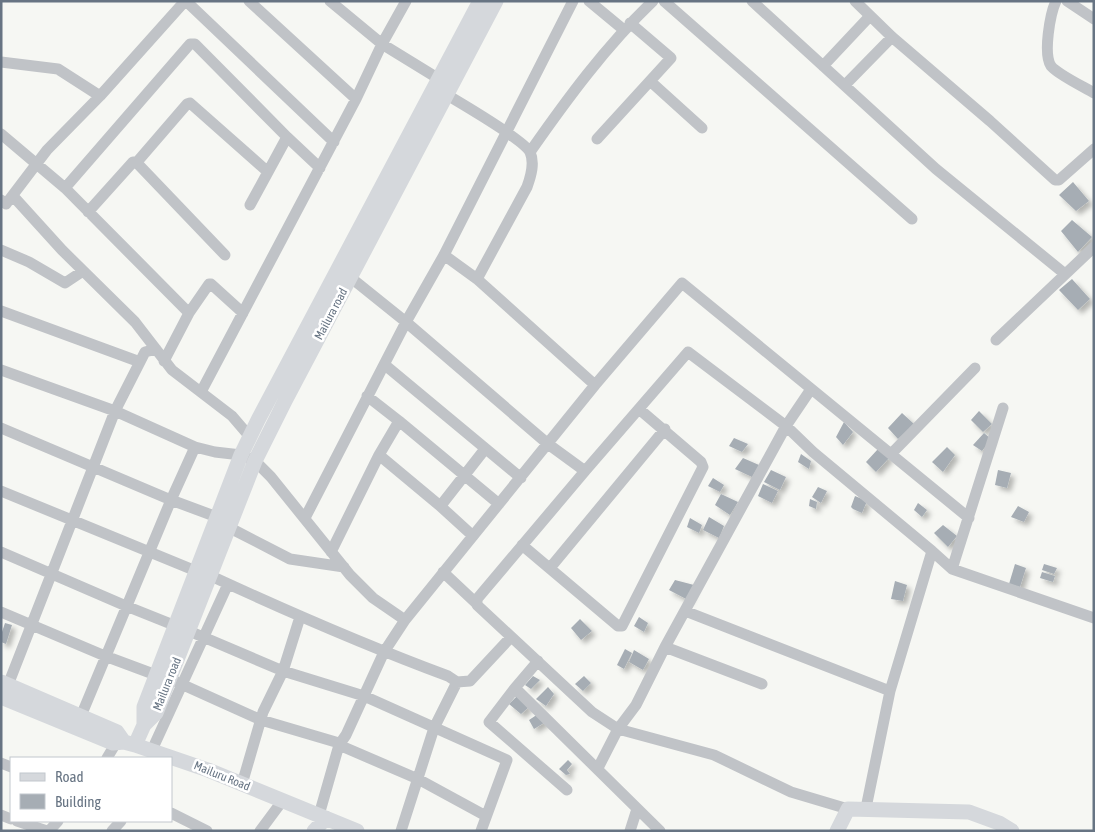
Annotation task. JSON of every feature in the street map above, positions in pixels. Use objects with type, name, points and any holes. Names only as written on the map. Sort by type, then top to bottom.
[{"type":"street","points":[[1,200],[6,204],[36,163],[100,96],[185,1],[334,142]]},
{"type":"street","points":[[249,1],[356,99]]},
{"type":"street","points":[[330,1],[382,44],[439,78]]},
{"type":"street","points":[[201,392],[334,142],[382,44],[406,1]]},
{"type":"street","name":"Mailura road","points":[[124,741],[144,725],[144,707],[169,680],[182,628],[204,574],[230,528],[248,458],[250,438],[480,1]]},
{"type":"street","name":"Mailura road","points":[[204,574],[217,518],[248,458],[350,277],[496,1]]},
{"type":"street","points":[[305,518],[406,322],[444,255],[573,1]]},
{"type":"street","points":[[589,1],[671,58],[597,139]]},
{"type":"street","points":[[477,279],[527,186],[532,172],[530,152],[572,93],[627,26],[652,1]]},
{"type":"street","points":[[664,1],[912,219]]},
{"type":"street","points":[[855,1],[892,37],[1054,180],[1059,180],[1094,148]]},
{"type":"street","points":[[1056,1],[1049,26],[1049,61],[1054,69],[1094,93]]},
{"type":"street","points":[[1067,1],[1094,20]]},
{"type":"street","points":[[755,2],[936,169],[1065,274]]},
{"type":"street","points":[[823,66],[870,16]]},
{"type":"street","points":[[845,85],[892,37]]},
{"type":"street","points":[[65,188],[192,43],[320,168]]},
{"type":"street","points":[[1,62],[58,69],[100,96]]},
{"type":"street","points":[[650,81],[702,128]]},
{"type":"street","points":[[447,95],[506,132],[530,152]]},
{"type":"street","points":[[88,212],[133,162],[137,162],[187,104],[190,103],[268,172]]},
{"type":"street","points":[[1,134],[65,188],[189,313]]},
{"type":"street","points":[[250,205],[287,137]]},
{"type":"street","points":[[137,162],[225,255]]},
{"type":"street","points":[[13,196],[62,250],[135,322],[172,370],[232,416],[250,438]]},
{"type":"street","points":[[996,340],[1094,247]]},
{"type":"street","points":[[1,250],[29,262],[65,283],[83,271]]},
{"type":"street","points":[[444,255],[477,279],[595,385]]},
{"type":"street","points":[[350,277],[406,322],[548,444],[585,471]]},
{"type":"street","points":[[314,831],[329,822],[339,746],[346,735],[384,652],[405,620],[679,284],[682,283],[968,518]]},
{"type":"street","points":[[164,360],[189,313],[210,284],[244,312]]},
{"type":"street","points":[[1,312],[140,362]]},
{"type":"street","points":[[108,757],[124,741],[117,732],[81,716],[3,688],[31,624],[115,411],[145,352],[156,349]]},
{"type":"street","points":[[476,603],[477,599],[522,545],[688,352],[786,426],[813,452],[952,569],[1094,618]]},
{"type":"street","points":[[385,364],[521,478]]},
{"type":"street","points":[[890,454],[974,368]]},
{"type":"street","points":[[1,370],[115,411],[195,446],[248,458],[271,477],[344,568],[373,598],[405,620]]},
{"type":"street","points":[[598,768],[618,729],[636,705],[665,647],[786,426],[811,388]]},
{"type":"street","points":[[367,396],[499,504]]},
{"type":"street","points":[[952,569],[1003,408]]},
{"type":"street","points":[[522,545],[618,626],[622,626],[703,467],[702,462],[639,409]]},
{"type":"street","points":[[332,552],[379,455],[399,421]]},
{"type":"street","points":[[1,428],[217,518]]},
{"type":"street","points":[[550,568],[665,430]]},
{"type":"street","points":[[81,716],[195,446]]},
{"type":"street","points":[[439,505],[442,504],[485,449]]},
{"type":"street","points":[[379,455],[439,505],[472,536]]},
{"type":"street","points":[[1,491],[228,584],[384,652],[448,676],[457,682],[470,681],[511,637]]},
{"type":"street","points":[[230,528],[290,558],[344,568]]},
{"type":"street","points":[[866,808],[890,691],[932,551]]},
{"type":"street","points":[[1,552],[283,671],[364,696],[507,760],[481,831]]},
{"type":"street","points":[[443,572],[592,712],[618,729],[714,756],[791,792],[848,809],[866,808],[902,812],[969,812],[999,823],[1012,831]]},
{"type":"street","points":[[152,750],[169,680],[204,637],[228,584]]},
{"type":"street","points":[[685,611],[890,691]]},
{"type":"street","points":[[1,612],[105,656],[169,680],[261,720],[339,743],[339,746],[418,779],[486,816]]},
{"type":"street","points":[[242,784],[261,720],[283,671],[300,617]]},
{"type":"street","points":[[665,647],[762,684]]},
{"type":"street","points":[[538,661],[514,688],[489,722],[567,790]]},
{"type":"street","points":[[401,831],[434,728],[457,682]]},
{"type":"street","name":"Mailuru Road","points":[[3,688],[112,742],[124,741],[168,757]]},
{"type":"street","points":[[514,688],[598,768],[660,831]]},
{"type":"street","name":"Mailuru Road","points":[[172,758],[283,800],[329,822],[357,831]]},
{"type":"street","points":[[260,831],[283,800]]},
{"type":"street","points":[[630,831],[637,809]]},
{"type":"street","points":[[837,831],[848,809]]},
{"type":"street","points":[[172,814],[206,831]]},
{"type":"street","points":[[21,822],[48,831],[57,822]]},
{"type":"building","points":[[1073,182],[1089,201],[1076,211],[1059,195]]},
{"type":"building","points":[[1072,220],[1092,237],[1078,252],[1061,231]]},
{"type":"building","points":[[1072,279],[1090,299],[1078,310],[1059,290]]},
{"type":"building","points":[[979,411],[992,424],[983,432],[971,420]]},
{"type":"building","points":[[902,413],[914,424],[898,439],[888,428]]},
{"type":"building","points":[[844,422],[853,432],[843,445],[836,437]]},
{"type":"building","points":[[984,433],[991,439],[982,451],[973,445]]},
{"type":"building","points":[[734,438],[748,444],[742,452],[729,446]]},
{"type":"building","points":[[947,447],[955,455],[943,472],[932,462]]},
{"type":"building","points":[[878,449],[890,457],[876,472],[866,462]]},
{"type":"building","points":[[801,454],[811,461],[809,469],[798,462]]},
{"type":"building","points":[[743,458],[759,465],[752,477],[735,469]]},
{"type":"building","points":[[771,470],[786,477],[780,490],[764,482]]},
{"type":"building","points":[[998,470],[1011,473],[1007,488],[995,485]]},
{"type":"building","points":[[713,478],[724,485],[720,492],[708,486]]},
{"type":"building","points":[[763,484],[778,491],[772,503],[758,496]]},
{"type":"building","points":[[818,487],[827,491],[821,503],[812,497]]},
{"type":"building","points":[[721,494],[738,502],[730,515],[715,505]]},
{"type":"building","points":[[855,496],[867,501],[862,513],[851,507]]},
{"type":"building","points":[[810,499],[817,502],[816,509],[809,506]]},
{"type":"building","points":[[918,503],[927,510],[922,517],[914,510]]},
{"type":"building","points":[[1018,506],[1029,512],[1024,522],[1011,517]]},
{"type":"building","points":[[709,517],[724,526],[719,538],[703,530]]},
{"type":"building","points":[[690,518],[702,525],[699,533],[687,527]]},
{"type":"building","points":[[943,525],[957,536],[948,547],[934,533]]},
{"type":"building","points":[[1015,564],[1026,568],[1020,587],[1009,584]]},
{"type":"building","points":[[1044,564],[1057,568],[1054,574],[1042,570]]},
{"type":"building","points":[[1042,572],[1055,576],[1053,582],[1040,578]]},
{"type":"building","points":[[675,580],[694,585],[688,600],[669,590]]},
{"type":"building","points":[[895,581],[907,585],[903,601],[891,599]]},
{"type":"building","points":[[639,617],[648,623],[644,632],[634,626]]},
{"type":"building","points":[[580,619],[592,631],[581,640],[571,628]]},
{"type":"building","points":[[5,623],[12,625],[6,644],[1,642]]},
{"type":"building","points":[[625,649],[632,653],[624,669],[617,665]]},
{"type":"building","points":[[634,650],[649,659],[643,670],[629,662]]},
{"type":"building","points":[[533,676],[540,680],[531,689],[525,685]]},
{"type":"building","points":[[584,676],[591,683],[583,691],[575,684]]},
{"type":"building","points":[[548,687],[554,694],[546,706],[536,699]]},
{"type":"building","points":[[518,695],[529,707],[521,714],[509,704]]},
{"type":"building","points":[[538,714],[547,721],[534,729],[529,720]]},
{"type":"building","points":[[568,760],[572,764],[567,770],[570,774],[566,775],[559,769]]}]
